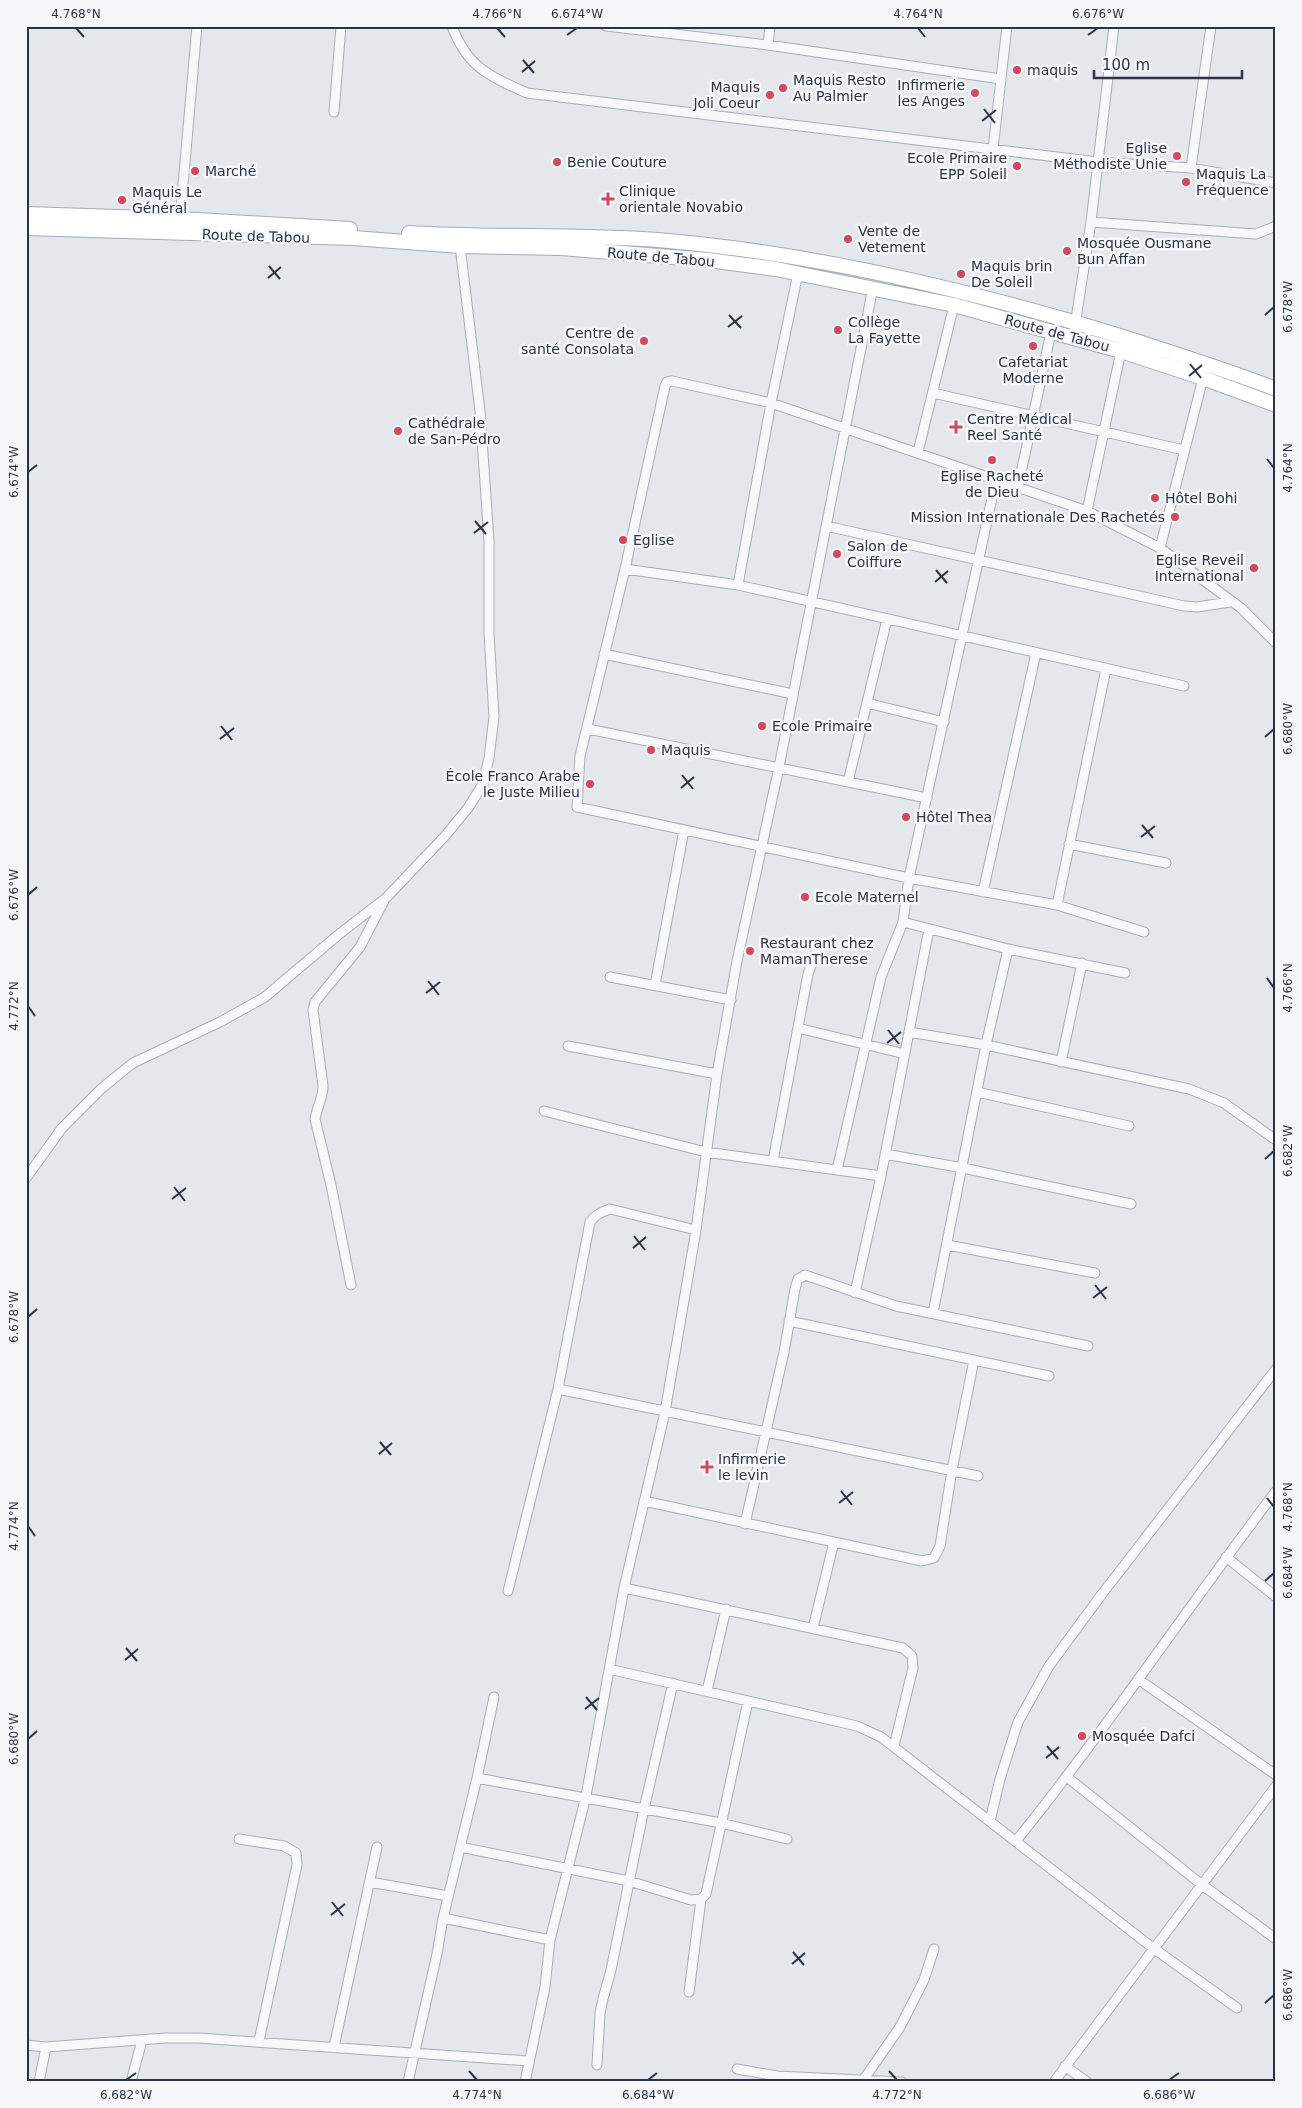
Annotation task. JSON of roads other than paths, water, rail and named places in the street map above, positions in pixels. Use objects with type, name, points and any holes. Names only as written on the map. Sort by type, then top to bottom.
[{"type":"main road","name":"Route de Tabou","points":[[26,214],[180,219],[454,236],[656,240],[705,245],[807,260],[956,290],[1075,323],[1207,363],[1276,389]]},
{"type":"main road","name":"Route de Tabou","points":[[26,228],[353,238],[460,246],[561,248],[708,260],[798,273],[874,287],[954,305],[1121,351],[1276,405]]},
{"type":"street","points":[[180,219],[197,26]]},
{"type":"street","points":[[334,112],[341,26]]},
{"type":"street","points":[[452,26],[470,60],[489,76],[526,93],[1098,162],[1191,168],[1276,184]]},
{"type":"street","points":[[606,26],[768,45],[1001,79]]},
{"type":"street","points":[[768,45],[770,26]]},
{"type":"street","points":[[993,149],[1007,26]]},
{"type":"street","points":[[1073,338],[1091,222],[1114,26]]},
{"type":"street","points":[[1191,168],[1211,26]]},
{"type":"street","points":[[1091,222],[1256,234],[1276,226]]},
{"type":"street","points":[[26,1178],[62,1128],[102,1088],[133,1063],[220,1022],[265,997],[338,935],[386,898],[445,836],[468,808],[483,784],[489,758],[494,717],[489,634],[488,540],[480,412],[460,246]]},
{"type":"street","points":[[738,585],[771,403],[798,273]]},
{"type":"street","points":[[525,2082],[544,1987],[550,1940],[586,1796],[624,1588],[664,1412],[696,1230],[717,1074],[760,846],[779,767],[874,287]]},
{"type":"street","points":[[918,452],[954,305]]},
{"type":"street","points":[[1018,487],[1051,332]]},
{"type":"street","points":[[1087,511],[1121,351]]},
{"type":"street","points":[[1160,548],[1203,378]]},
{"type":"street","points":[[1144,932],[1057,905],[910,878],[576,807],[580,756],[588,729],[667,382],[672,381],[771,403],[846,427],[1087,511],[1160,548],[1230,602],[1241,608],[1276,642]]},
{"type":"street","points":[[933,393],[1184,450]]},
{"type":"street","points":[[837,1170],[881,977],[903,922],[910,878],[996,480]]},
{"type":"street","points":[[826,526],[1184,606],[1197,607],[1230,602]]},
{"type":"street","points":[[625,569],[738,585],[1184,686]]},
{"type":"street","points":[[848,782],[887,619]]},
{"type":"street","points":[[983,892],[1036,653]]},
{"type":"street","points":[[604,654],[793,694]]},
{"type":"street","points":[[1057,905],[1068,844],[1106,669]]},
{"type":"street","points":[[867,703],[944,722]]},
{"type":"street","points":[[588,729],[927,798]]},
{"type":"street","points":[[654,985],[684,830]]},
{"type":"street","points":[[1068,844],[1166,863]]},
{"type":"street","points":[[351,1285],[331,1185],[315,1119],[316,1110],[323,1096],[323,1086],[313,1010],[315,1002],[360,947],[386,898]]},
{"type":"street","points":[[903,922],[1008,949],[1125,973]]},
{"type":"street","points":[[855,1293],[881,1176],[929,929]]},
{"type":"street","points":[[933,1313],[948,1245],[986,1045],[1008,949]]},
{"type":"street","points":[[773,1161],[809,966],[816,952]]},
{"type":"street","points":[[1061,1062],[1082,963]]},
{"type":"street","points":[[610,977],[731,1000]]},
{"type":"street","points":[[798,1028],[905,1054]]},
{"type":"street","points":[[909,1032],[986,1045],[1189,1089],[1224,1103],[1276,1140]]},
{"type":"street","points":[[568,1046],[717,1074]]},
{"type":"street","points":[[978,1092],[1129,1126]]},
{"type":"street","points":[[544,1111],[706,1152],[881,1176]]},
{"type":"street","points":[[885,1154],[963,1168],[1131,1204]]},
{"type":"street","points":[[508,1591],[558,1389],[590,1222],[598,1213],[610,1210],[696,1230]]},
{"type":"street","points":[[948,1245],[1095,1273]]},
{"type":"street","points":[[746,1524],[798,1279],[805,1275],[896,1306],[1088,1346]]},
{"type":"street","points":[[790,1321],[1048,1376]]},
{"type":"street","points":[[644,1501],[922,1561],[934,1558],[940,1546],[952,1470],[974,1360]]},
{"type":"street","points":[[990,1821],[1000,1779],[1018,1722],[1049,1666],[1102,1594],[1276,1369]]},
{"type":"street","points":[[558,1389],[978,1476]]},
{"type":"street","points":[[1016,1841],[1067,1777],[1226,1557],[1272,1502],[1276,1491]]},
{"type":"street","points":[[812,1628],[834,1542]]},
{"type":"street","points":[[1226,1557],[1276,1597]]},
{"type":"street","points":[[624,1588],[903,1648],[912,1656],[913,1668],[894,1746]]},
{"type":"street","points":[[707,1691],[726,1610]]},
{"type":"street","points":[[609,1669],[857,1726],[881,1737],[1153,1948],[1237,2008]]},
{"type":"street","points":[[1138,1679],[1276,1775]]},
{"type":"street","points":[[597,2065],[600,2013],[673,1683]]},
{"type":"street","points":[[408,2082],[443,1918],[477,1778],[494,1697]]},
{"type":"street","points":[[689,1992],[701,1899],[706,1894],[748,1701]]},
{"type":"street","points":[[1067,1777],[1201,1884],[1276,1940]]},
{"type":"street","points":[[477,1778],[586,1796],[721,1823],[787,1839]]},
{"type":"street","points":[[1054,2082],[1201,1884],[1272,1799],[1276,1786]]},
{"type":"street","points":[[238,1839],[284,1846],[296,1853],[297,1865],[259,2041]]},
{"type":"street","points":[[334,2047],[377,1847]]},
{"type":"street","points":[[460,1847],[629,1881],[691,1900],[701,1899]]},
{"type":"street","points":[[370,1882],[448,1896]]},
{"type":"street","points":[[443,1918],[550,1940]]},
{"type":"street","points":[[864,2079],[900,2026],[924,1980],[934,1949]]},
{"type":"street","points":[[26,2045],[46,2047],[198,2038],[528,2061]]},
{"type":"street","points":[[131,2082],[142,2040]]},
{"type":"street","points":[[39,2082],[46,2047]]},
{"type":"street","points":[[1065,2066],[1087,2082]]},
{"type":"street","points":[[737,2069],[777,2076],[902,2082]]},
{"type":"place","name":"maquis","points":[[1017,70]]},
{"type":"place","name":"Maquis Resto Au Palmier","points":[[783,88]]},
{"type":"place","name":"Infirmerie les Anges","points":[[975,93]]},
{"type":"place","name":"Maquis Joli Coeur","points":[[770,95]]},
{"type":"place","name":"Eglise Méthodiste Unie","points":[[1177,156]]},
{"type":"place","name":"Benie Couture","points":[[557,162]]},
{"type":"place","name":"Ecole Primaire EPP Soleil","points":[[1017,166]]},
{"type":"place","name":"Marché","points":[[195,171]]},
{"type":"place","name":"Maquis La Fréquence","points":[[1186,182]]},
{"type":"place","name":"Clinique orientale Novabio","points":[[608,199]]},
{"type":"place","name":"Maquis Le Général","points":[[122,200]]},
{"type":"place","name":"Vente de Vetement","points":[[848,239]]},
{"type":"place","name":"Mosquée Ousmane Bun Affan","points":[[1067,251]]},
{"type":"place","name":"Maquis brin De Soleil","points":[[961,274]]},
{"type":"place","name":"Collège La Fayette","points":[[838,330]]},
{"type":"place","name":"Centre de santé Consolata","points":[[644,341]]},
{"type":"place","name":"Cafetariat Moderne","points":[[1033,346]]},
{"type":"place","name":"Centre Médical Reel Santé","points":[[956,427]]},
{"type":"place","name":"Cathédrale de San-Pédro","points":[[398,431]]},
{"type":"place","name":"Eglise Racheté de Dieu","points":[[992,460]]},
{"type":"place","name":"Hôtel Bohi","points":[[1155,498]]},
{"type":"place","name":"Mission Internationale Des Rachetés","points":[[1175,517]]},
{"type":"place","name":"Eglise","points":[[623,540]]},
{"type":"place","name":"Salon de Coiffure","points":[[837,554]]},
{"type":"place","name":"Eglise Reveil International","points":[[1254,568]]},
{"type":"place","name":"Ecole Primaire","points":[[762,726]]},
{"type":"place","name":"Maquis","points":[[651,750]]},
{"type":"place","name":"École Franco Arabe le Juste Milieu","points":[[590,784]]},
{"type":"place","name":"Hôtel Thea","points":[[906,817]]},
{"type":"place","name":"Ecole Maternel","points":[[805,897]]},
{"type":"place","name":"Restaurant chez MamanTherese","points":[[750,951]]},
{"type":"place","name":"Infirmerie le levin","points":[[707,1467]]},
{"type":"place","name":"Mosquée Dafci","points":[[1082,1736]]}]
